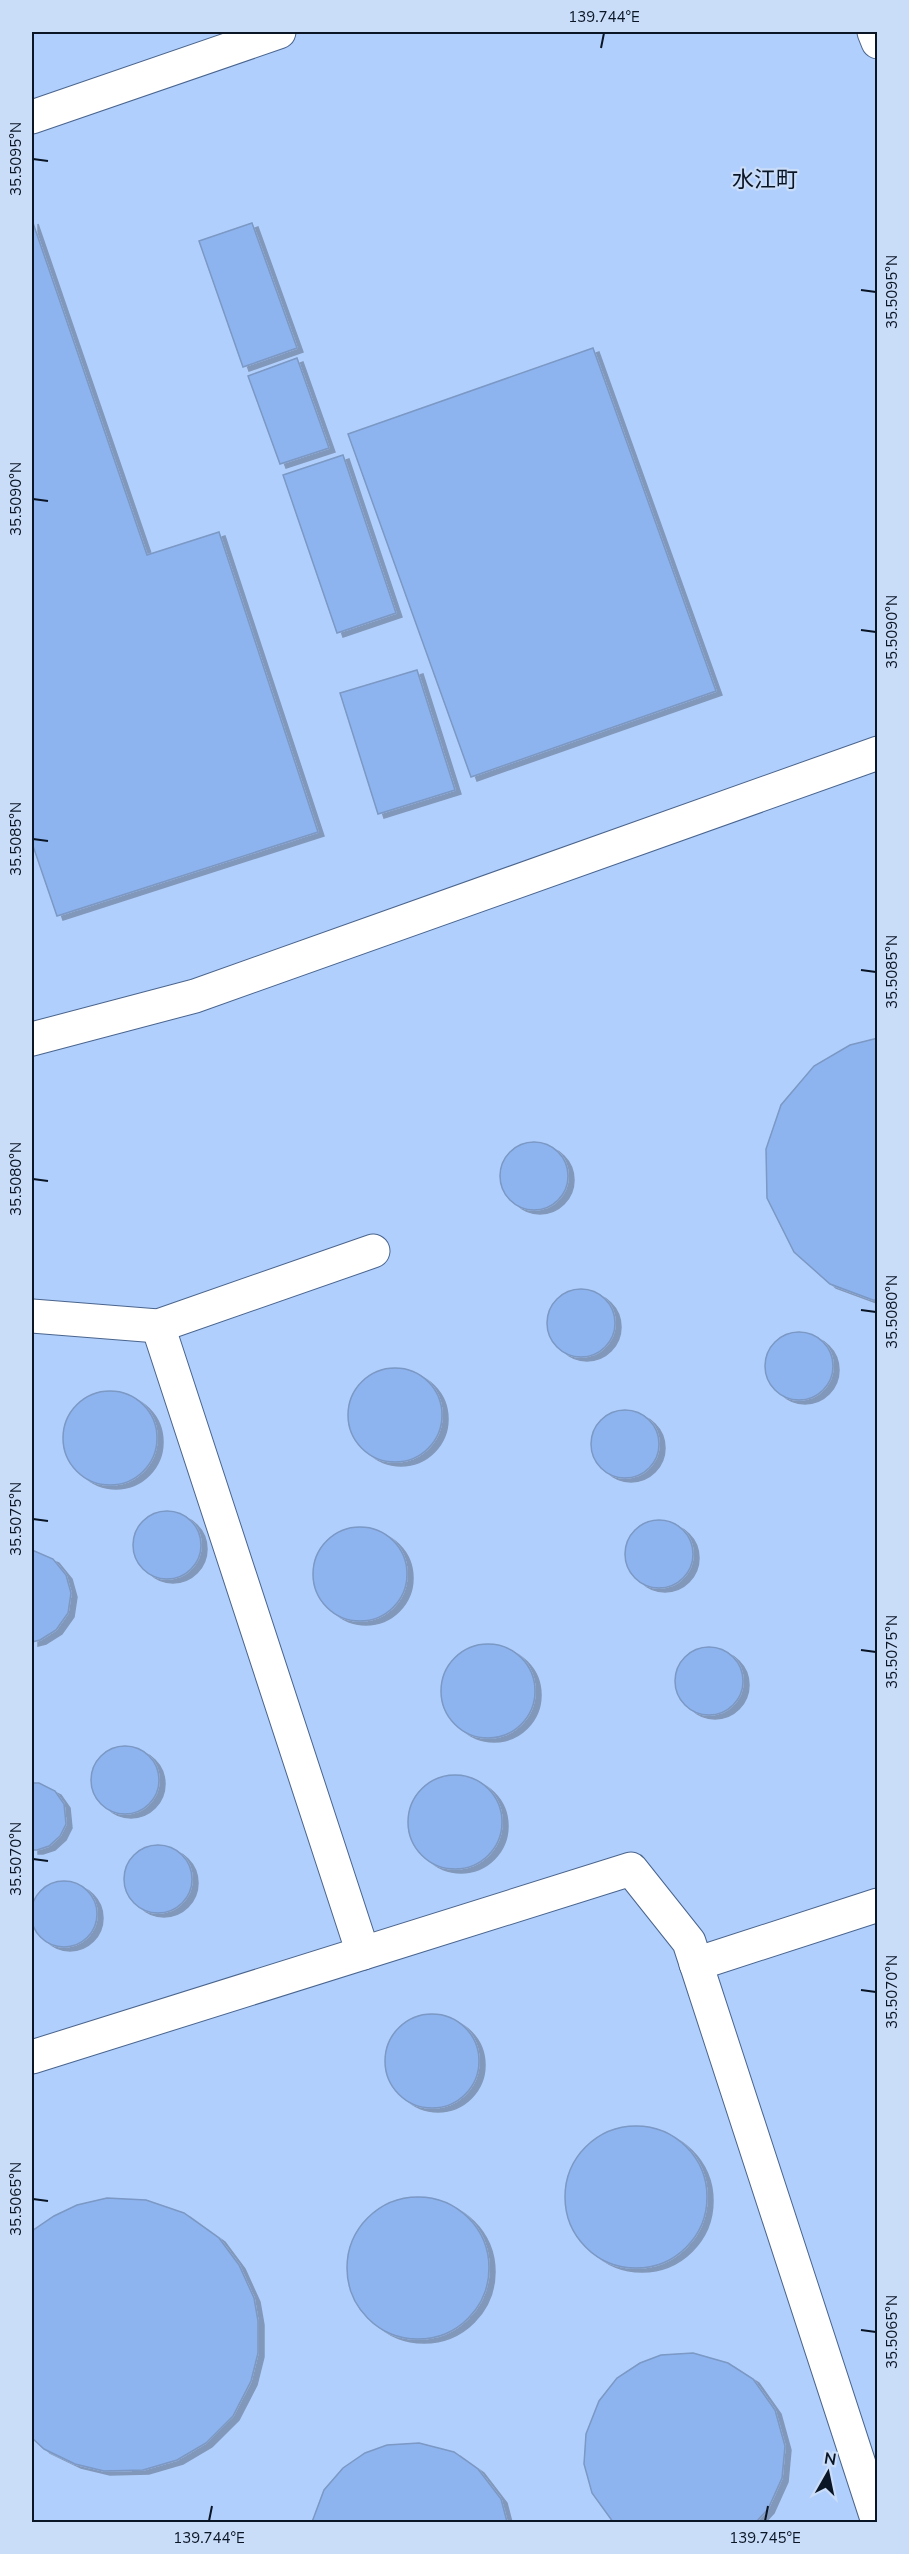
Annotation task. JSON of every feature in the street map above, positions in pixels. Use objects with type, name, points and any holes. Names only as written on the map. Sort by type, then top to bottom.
[{"type":"lane","points":[[32,117],[279,32]]},
{"type":"lane","points":[[874,32],[878,42]]},
{"type":"lane","points":[[32,1039],[195,996],[878,753]]},
{"type":"lane","points":[[32,1316],[158,1326],[373,1251]]},
{"type":"lane","points":[[158,1326],[363,1953]]},
{"type":"lane","points":[[32,2057],[631,1869],[689,1942],[878,2522]]},
{"type":"lane","points":[[696,1964],[878,1905]]},
{"type":"building","points":[[32,220],[147,555],[219,532],[318,832],[57,916],[32,843]]},
{"type":"building","points":[[252,223],[297,348],[243,367],[199,241]]},
{"type":"building","points":[[593,348],[716,691],[471,777],[348,434]]},
{"type":"building","points":[[297,358],[329,448],[280,464],[248,376]]},
{"type":"building","points":[[343,455],[396,613],[337,633],[283,475]]},
{"type":"building","points":[[417,670],[455,790],[378,814],[340,693]]},
{"type":"building","points":[[878,1038],[878,1300],[873,1300],[830,1284],[794,1252],[767,1198],[766,1149],[781,1105],[814,1066],[850,1045]]},
{"type":"building","points":[[534,1142],[547,1145],[558,1152],[565,1163],[568,1176],[565,1189],[558,1200],[547,1207],[534,1210],[521,1207],[510,1200],[503,1189],[500,1176],[503,1163],[510,1152],[521,1145]]},
{"type":"building","points":[[581,1289],[594,1292],[605,1299],[612,1310],[615,1323],[612,1336],[605,1347],[594,1354],[581,1357],[568,1354],[557,1347],[550,1336],[547,1323],[550,1310],[557,1299],[568,1292]]},
{"type":"building","points":[[799,1332],[812,1335],[823,1342],[830,1353],[833,1366],[830,1379],[823,1390],[812,1397],[799,1400],[786,1397],[775,1390],[768,1379],[765,1366],[768,1353],[775,1342],[786,1335]]},
{"type":"building","points":[[395,1368],[413,1372],[428,1382],[438,1397],[442,1415],[438,1433],[428,1448],[413,1458],[395,1462],[377,1458],[362,1448],[352,1433],[348,1415],[352,1397],[362,1382],[377,1372]]},
{"type":"building","points":[[110,1391],[128,1395],[143,1405],[153,1420],[157,1438],[153,1456],[143,1471],[128,1481],[110,1485],[92,1481],[77,1471],[67,1456],[63,1438],[67,1420],[77,1405],[92,1395]]},
{"type":"building","points":[[625,1410],[638,1413],[649,1420],[656,1431],[659,1444],[656,1457],[649,1468],[638,1475],[625,1478],[612,1475],[601,1468],[594,1457],[591,1444],[594,1431],[601,1420],[612,1413]]},
{"type":"building","points":[[167,1511],[180,1514],[191,1521],[198,1532],[201,1545],[198,1558],[191,1569],[180,1576],[167,1579],[154,1576],[143,1569],[136,1558],[133,1545],[136,1532],[143,1521],[154,1514]]},
{"type":"building","points":[[659,1520],[672,1523],[683,1530],[690,1541],[693,1554],[690,1567],[683,1578],[672,1585],[659,1588],[646,1585],[635,1578],[628,1567],[625,1554],[628,1541],[635,1530],[646,1523]]},
{"type":"building","points":[[360,1527],[378,1531],[393,1541],[403,1556],[407,1574],[403,1592],[393,1607],[378,1617],[360,1621],[342,1617],[327,1607],[317,1592],[313,1574],[317,1556],[327,1541],[342,1531]]},
{"type":"building","points":[[32,1550],[53,1559],[66,1575],[71,1593],[68,1613],[56,1630],[32,1642]]},
{"type":"building","points":[[488,1644],[506,1648],[521,1658],[531,1673],[535,1691],[531,1709],[521,1724],[506,1734],[488,1738],[470,1734],[455,1724],[445,1709],[441,1691],[445,1673],[455,1658],[470,1648]]},
{"type":"building","points":[[709,1647],[722,1650],[733,1657],[740,1668],[743,1681],[740,1694],[733,1705],[722,1712],[709,1715],[696,1712],[685,1705],[678,1694],[675,1681],[678,1668],[685,1657],[696,1650]]},
{"type":"building","points":[[125,1746],[138,1749],[149,1756],[156,1767],[159,1780],[156,1793],[149,1804],[138,1811],[125,1814],[112,1811],[101,1804],[94,1793],[91,1780],[94,1767],[101,1756],[112,1749]]},
{"type":"building","points":[[455,1775],[473,1779],[488,1789],[498,1804],[502,1822],[498,1840],[488,1855],[473,1865],[455,1869],[437,1865],[422,1855],[412,1840],[408,1822],[412,1804],[422,1789],[437,1779]]},
{"type":"building","points":[[32,1783],[39,1783],[55,1791],[64,1804],[66,1824],[60,1836],[49,1846],[37,1850],[32,1850]]},
{"type":"building","points":[[158,1845],[171,1848],[182,1855],[189,1866],[192,1879],[189,1892],[182,1903],[171,1910],[158,1913],[145,1910],[134,1903],[127,1892],[124,1879],[127,1866],[134,1855],[145,1848]]},
{"type":"building","points":[[57,1881],[71,1881],[83,1886],[92,1895],[97,1914],[95,1927],[88,1938],[71,1947],[57,1947],[45,1942],[36,1933],[31,1921],[31,1907],[36,1895],[45,1886]]},
{"type":"building","points":[[432,2014],[450,2018],[465,2028],[475,2043],[479,2061],[475,2079],[465,2094],[450,2104],[432,2108],[414,2104],[399,2094],[389,2079],[385,2061],[389,2043],[399,2028],[414,2018]]},
{"type":"building","points":[[636,2126],[663,2131],[686,2147],[702,2170],[707,2197],[702,2224],[686,2247],[663,2263],[636,2268],[609,2263],[586,2247],[570,2224],[565,2197],[570,2170],[586,2147],[609,2131]]},
{"type":"building","points":[[418,2197],[445,2202],[468,2218],[484,2241],[489,2268],[484,2295],[468,2318],[445,2334],[418,2339],[391,2334],[368,2318],[352,2295],[347,2268],[352,2241],[368,2218],[391,2202]]},
{"type":"building","points":[[107,2198],[146,2200],[184,2213],[219,2238],[239,2265],[254,2298],[258,2321],[258,2353],[251,2381],[233,2416],[206,2443],[177,2460],[143,2470],[104,2471],[75,2464],[44,2449],[32,2438],[32,2231],[54,2216],[77,2205]]},
{"type":"building","points":[[693,2353],[728,2363],[753,2379],[775,2410],[785,2446],[782,2478],[768,2509],[756,2522],[613,2522],[592,2493],[584,2464],[586,2434],[599,2401],[617,2378],[640,2363],[661,2355]]},
{"type":"building","points":[[419,2443],[454,2452],[478,2469],[501,2499],[507,2522],[312,2522],[324,2490],[343,2468],[365,2453],[387,2445]]},
{"type":"district","name":"水江町","points":[[765,179]]}]
